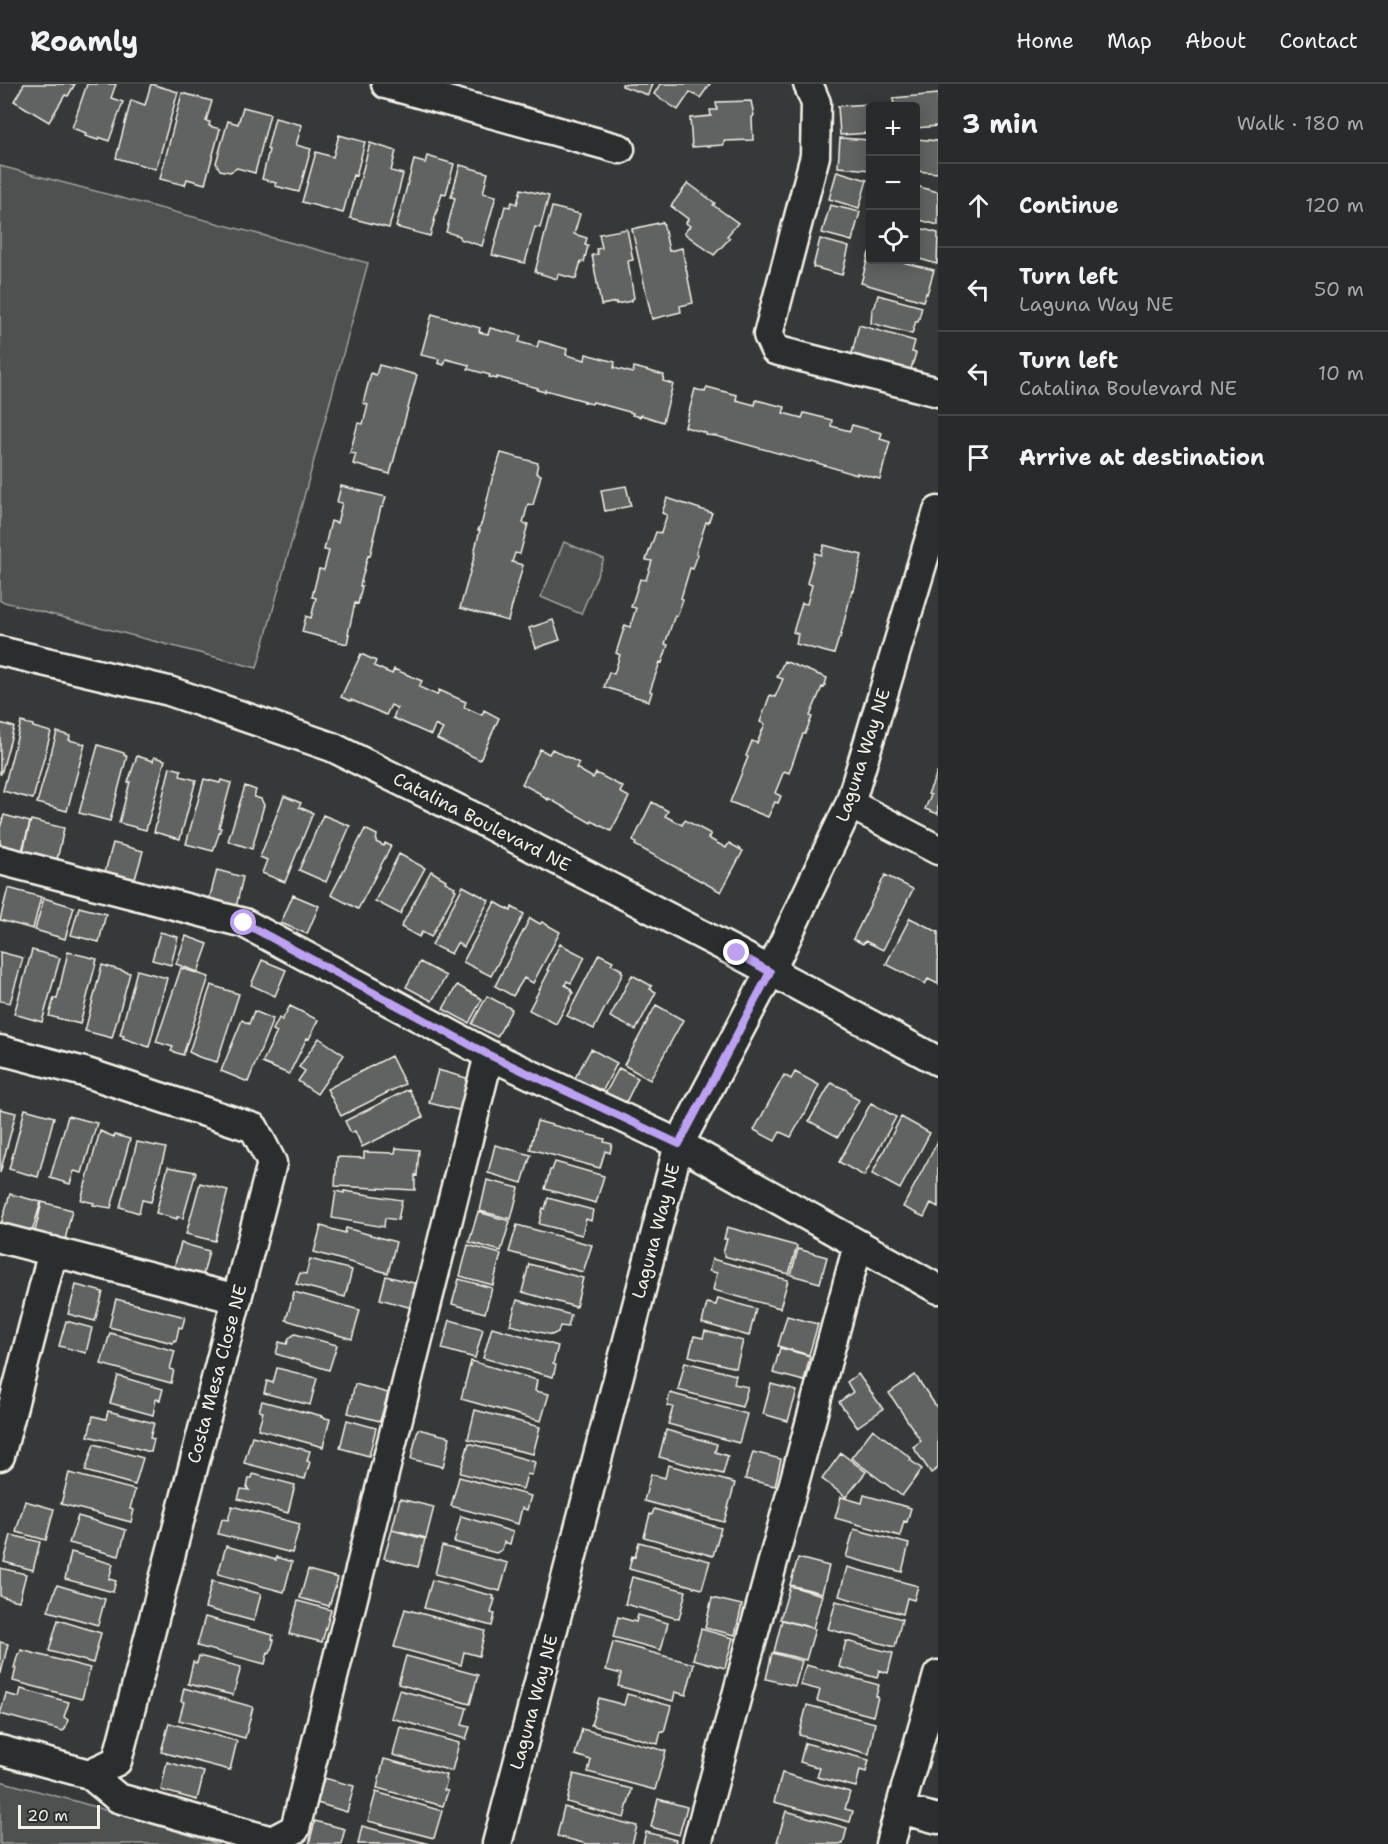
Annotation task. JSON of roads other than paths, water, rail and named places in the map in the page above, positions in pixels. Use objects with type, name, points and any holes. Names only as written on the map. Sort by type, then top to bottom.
[{"type":"street","points":[[386,84],[620,149]]},
{"type":"street","points":[[808,84],[816,103],[815,156],[768,335],[776,350],[938,392]]},
{"type":"street","name":"Laguna Way NE","points":[[497,1844],[679,1144],[770,972],[850,804],[938,511]]},
{"type":"street","name":"Catalina Boulevard NE","points":[[0,651],[169,691],[332,747],[490,825],[938,1061]]},
{"type":"street","points":[[850,804],[938,850]]},
{"type":"street","points":[[0,860],[244,923],[489,1055],[679,1144],[938,1289]]},
{"type":"street","name":"Costa Mesa Close NE","points":[[0,1050],[84,1072],[254,1128],[272,1163],[117,1761],[90,1774]]},
{"type":"street","points":[[0,1750],[90,1774],[118,1798],[272,1841],[295,1829],[489,1055]]},
{"type":"street","points":[[0,1238],[237,1299]]},
{"type":"street","points":[[697,1844],[858,1245]]},
{"type":"street","points":[[0,1456],[53,1251]]},
{"type":"street","points":[[890,1844],[938,1675]]},
{"type":"street","points":[[900,1809],[938,1819]]}]
